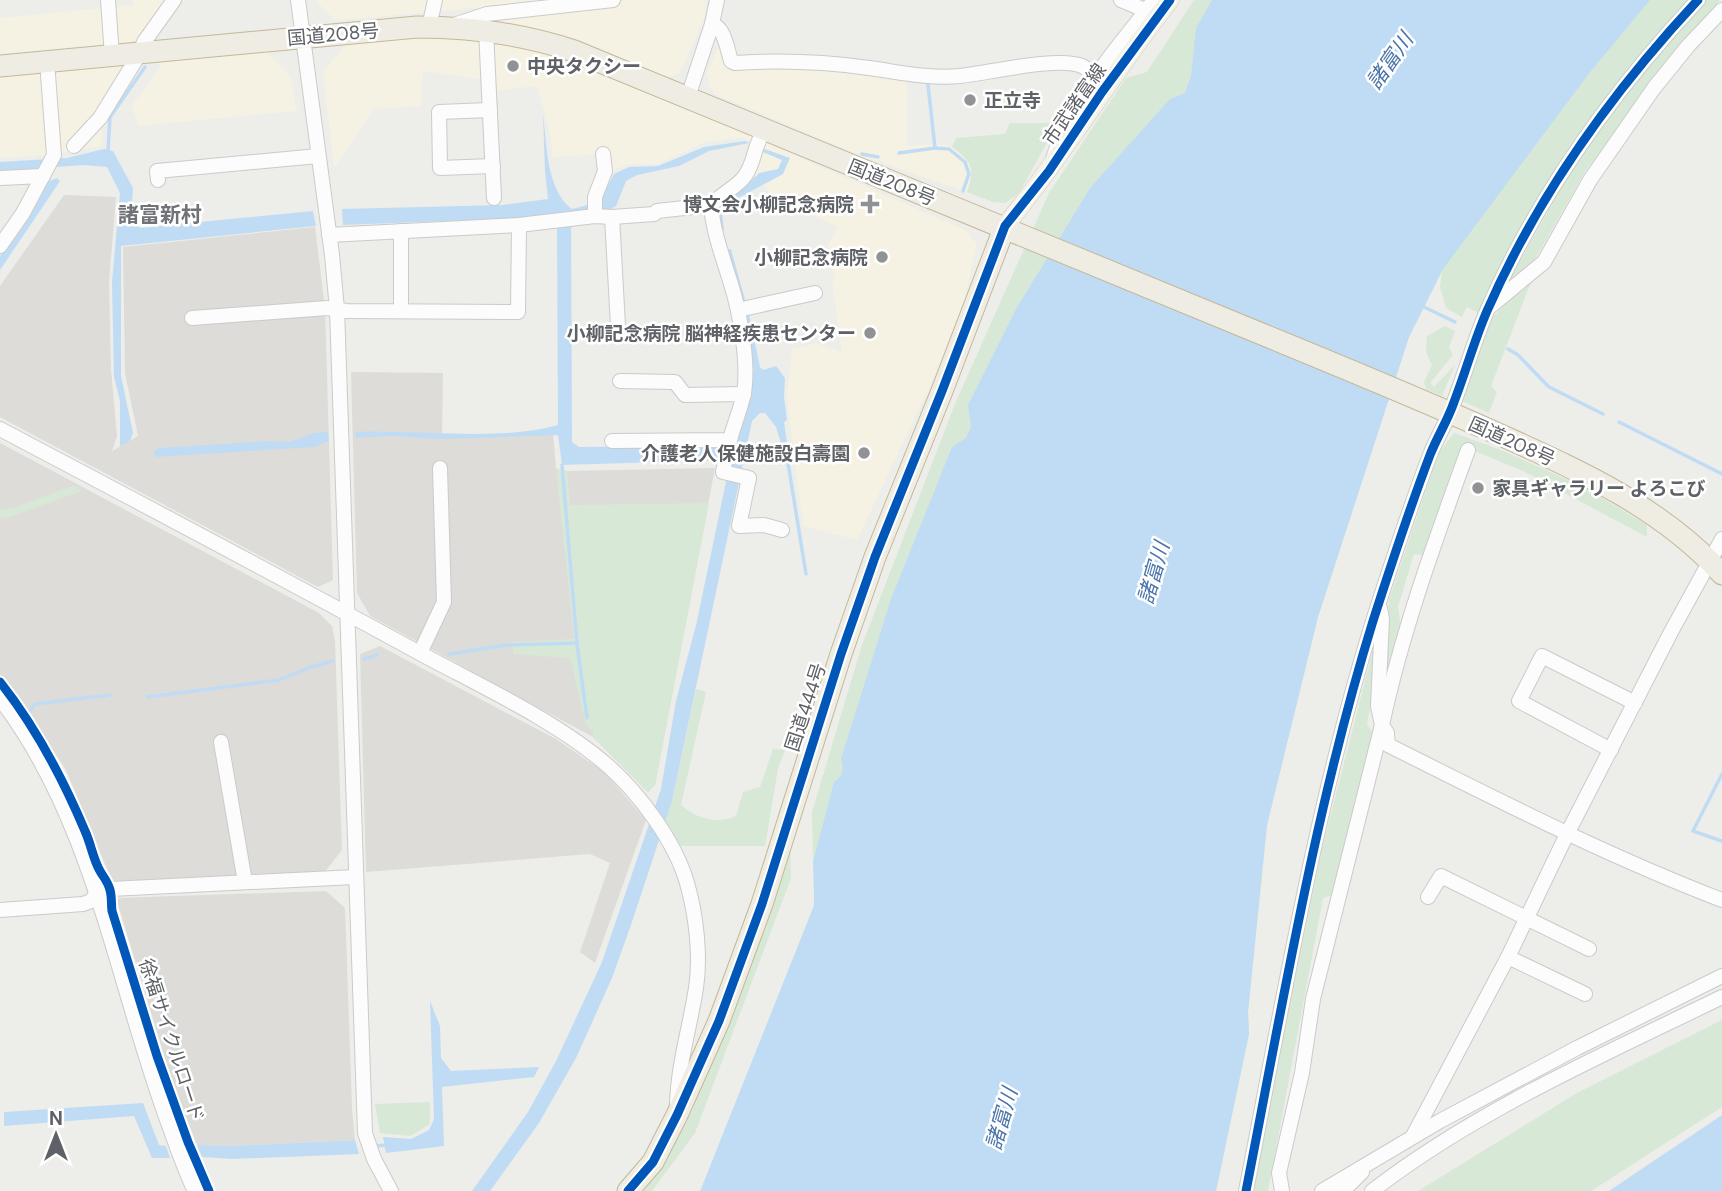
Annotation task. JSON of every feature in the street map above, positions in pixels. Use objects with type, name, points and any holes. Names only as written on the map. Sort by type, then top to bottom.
[{"type":"highway","name":"国道208号","points":[[0,66],[302,36],[439,26],[535,38],[574,51],[1011,228],[1443,410],[1580,471],[1660,518],[1716,567]]},
{"type":"highway","name":"国道444号","points":[[628,1191],[653,1162],[719,1021],[762,904],[841,654],[875,557],[1011,228]]},
{"type":"main road","name":"市武諸富線","points":[[1011,228],[1153,9],[1170,0]]},
{"type":"street","points":[[108,0],[112,55]]},
{"type":"street","points":[[74,146],[100,118],[144,42],[174,0]]},
{"type":"street","points":[[298,0],[330,235],[337,309],[365,1133],[374,1159],[391,1191]]},
{"type":"street","points":[[435,0],[439,26],[487,14],[613,0]]},
{"type":"street","points":[[688,97],[718,0]]},
{"type":"street","points":[[1049,171],[1060,134],[1095,75],[1153,9],[1121,0]]},
{"type":"street","points":[[1246,1191],[1314,853],[1356,682],[1443,410],[1488,308],[1541,209],[1634,72],[1698,0]]},
{"type":"street","points":[[1488,308],[1544,262],[1590,180],[1654,88],[1722,10]]},
{"type":"street","points":[[712,24],[722,30],[731,61],[736,63],[845,65],[927,76],[957,76],[1034,65],[1068,64],[1080,65],[1095,75]]},
{"type":"street","points":[[486,30],[494,198]]},
{"type":"street","points":[[0,246],[23,213],[54,155],[47,61]]},
{"type":"street","points":[[490,110],[439,112],[440,168],[493,166]]},
{"type":"street","points":[[330,235],[519,225],[595,216],[654,214],[657,211],[711,205],[744,178],[753,159],[756,142],[765,130]]},
{"type":"street","points":[[595,216],[595,197],[605,171],[603,154]]},
{"type":"street","points":[[158,180],[157,172],[318,156]]},
{"type":"street","points":[[0,178],[44,174]]},
{"type":"street","points":[[711,205],[721,255],[744,308],[744,394],[724,468],[749,478],[739,526],[764,525],[782,530]]},
{"type":"street","points":[[612,217],[618,326]]},
{"type":"street","points":[[192,318],[327,308],[518,312],[519,225]]},
{"type":"street","points":[[401,231],[401,311]]},
{"type":"street","points":[[744,308],[815,293]]},
{"type":"street","points":[[620,381],[675,382],[685,395],[744,394]]},
{"type":"street","points":[[0,429],[570,736],[608,766],[646,807],[666,838],[687,881],[696,924],[697,986],[678,1085],[677,1115]]},
{"type":"street","points":[[612,441],[730,440]]},
{"type":"street","points":[[1282,1191],[1279,1173],[1302,1073],[1313,999],[1392,677],[1422,578],[1468,450]]},
{"type":"street","points":[[420,653],[444,602],[440,468]]},
{"type":"street","points":[[1413,1136],[1508,957],[1567,834],[1635,703],[1716,567],[1722,539]]},
{"type":"street","points":[[1380,604],[1382,619],[1378,706],[1388,745],[1567,834],[1672,881],[1722,900]]},
{"type":"street","points":[[1611,750],[1518,701],[1542,656],[1635,703]]},
{"type":"street","points":[[0,699],[51,783],[83,854],[150,1074],[195,1191]]},
{"type":"street","points":[[221,742],[245,882]]},
{"type":"street","points":[[1428,897],[1441,876],[1589,949]]},
{"type":"street","points":[[0,910],[83,904],[91,901],[97,893],[110,889],[355,877]]},
{"type":"street","points":[[1508,957],[1585,994]]},
{"type":"street","points":[[1343,1191],[1390,1149],[1577,1048],[1722,976]]},
{"type":"street","points":[[1372,1191],[1401,1169],[1490,1115],[1722,996]]},
{"type":"street","points":[[1322,1191],[1368,1166]]},
{"type":"shaded area","points":[[133,0],[177,0],[148,40],[0,54],[0,18],[133,5]]},
{"type":"shaded area","points":[[317,0],[562,0],[340,20],[334,19]]},
{"type":"shaded area","points":[[629,0],[707,0],[704,20],[679,74],[666,77],[577,39],[502,21],[504,15]]},
{"type":"shaded area","points":[[441,37],[500,43],[540,51],[712,119],[967,231],[977,245],[964,301],[933,379],[857,540],[803,526],[787,398],[792,349],[816,343],[842,352],[832,282],[835,277],[825,251],[837,227],[780,200],[750,174],[759,146],[744,138],[706,142],[658,164],[628,164],[613,171],[608,154],[553,157],[549,129],[537,86],[493,91],[493,81],[423,71],[421,106],[374,109],[334,168],[323,72],[346,44]]},
{"type":"shaded area","points":[[719,46],[728,68],[791,67],[907,79],[907,146],[939,144],[952,147],[967,158],[973,175],[967,192],[860,155],[717,95],[709,86],[707,72]]},
{"type":"shaded area","points":[[267,52],[290,75],[297,111],[138,126],[132,105],[160,68],[161,60]]},
{"type":"shaded area","points":[[139,61],[101,122],[102,146],[48,155],[0,158],[0,73]]},
{"type":"shaded area","points":[[64,195],[116,197],[109,282],[111,369],[117,436],[112,451],[138,436],[125,373],[123,247],[315,227],[325,308],[333,580],[318,587],[0,417],[0,286]]},
{"type":"shaded area","points":[[351,372],[443,373],[442,435],[553,432],[556,469],[715,468],[655,785],[648,792],[593,737],[370,616],[357,593]]},
{"type":"shaded area","points":[[0,443],[319,613],[332,626],[335,641],[342,850],[324,873],[112,881],[66,770],[0,676]]},
{"type":"shaded area","points":[[380,646],[556,739],[604,772],[646,820],[595,963],[580,952],[610,863],[590,854],[366,872],[360,654]]},
{"type":"shaded area","points":[[326,891],[345,908],[355,1140],[197,1145],[171,1078],[116,898]]},
{"type":"green space","points":[[1194,0],[1230,0],[1191,106],[989,433],[814,905],[812,812],[862,645],[955,404],[1049,193],[1126,78],[1147,72]]},
{"type":"green space","points":[[1615,0],[1692,0],[1596,111],[1532,215],[1478,313],[1467,307],[1462,317],[1446,308],[1440,287],[1442,271],[1409,337],[1318,617],[1267,825],[1248,1012],[1249,1034],[1216,1191],[1204,1191],[1260,819],[1307,611],[1407,310]]},
{"type":"green space","points":[[1704,0],[1720,0],[1649,86],[1584,173],[1533,263],[1505,287],[1575,164],[1640,77]]},
{"type":"green space","points":[[1010,123],[1058,123],[1019,193],[1005,203],[993,202],[967,192],[971,177],[970,166],[952,147],[956,138],[1005,134]]},
{"type":"green space","points":[[1534,274],[1491,386],[1497,392],[1489,413],[1462,401],[1492,318]]},
{"type":"green space","points":[[1445,326],[1455,331],[1449,347],[1453,355],[1430,383],[1434,387],[1455,365],[1442,396],[1426,389],[1424,382],[1432,365],[1426,352],[1427,336]]},
{"type":"green space","points":[[1454,433],[1501,450],[1586,488],[1647,525],[1647,537],[1523,471],[1462,446],[1423,555],[1414,554],[1398,607],[1401,627],[1384,693],[1389,600],[1438,454]]},
{"type":"green space","points":[[556,468],[567,471],[570,505],[709,503],[655,785],[648,792],[593,737],[593,731],[586,725],[570,658],[513,654],[513,642],[574,639]]},
{"type":"green space","points":[[75,485],[81,491],[0,519],[0,510]]},
{"type":"green space","points":[[1378,630],[1375,683],[1367,724],[1374,735],[1332,895],[1323,898],[1268,1191],[1251,1191],[1321,853]]},
{"type":"green space","points":[[696,689],[706,692],[681,805],[707,819],[722,820],[736,816],[743,792],[760,787],[773,749],[785,750],[778,768],[765,846],[681,846],[664,819],[672,801]]},
{"type":"green space","points":[[790,843],[791,878],[695,1133],[652,1191],[637,1191],[692,1112]]},
{"type":"green space","points":[[1722,1020],[1722,1107],[1591,1191],[1418,1191],[1577,1093]]},
{"type":"green space","points":[[430,1102],[430,1124],[410,1136],[380,1133],[375,1104]]},
{"type":"water","name":"諸富川","points":[[1212,0],[1650,0],[1587,76],[1443,269],[1409,337],[1318,617],[1267,825],[1248,1012],[1249,1034],[1216,1191],[700,1191],[814,905],[813,862],[834,782],[842,772],[841,759],[891,599],[952,447],[966,438],[971,427],[968,405],[1015,311],[1090,188],[1170,99],[1185,93],[1191,76],[1196,28]]},
{"type":"water","points":[[543,114],[552,179],[563,201],[572,209],[595,203],[614,174],[629,167],[658,166],[704,147],[745,141],[749,143],[709,151],[679,166],[637,175],[626,181],[616,206],[611,209],[571,214],[572,442],[579,447],[734,446],[747,406],[754,368],[746,358],[727,249],[731,249],[760,367],[763,370],[776,366],[785,378],[787,420],[784,422],[790,463],[787,463],[776,427],[765,413],[760,413],[752,421],[672,801],[612,978],[576,1058],[539,1123],[490,1191],[472,1191],[528,1112],[556,1061],[602,962],[661,789],[676,701],[697,621],[729,467],[721,460],[562,465],[558,435],[443,439],[391,436],[356,438],[355,432],[484,434],[558,425],[557,228],[551,215],[343,225],[342,209],[503,205],[548,199]]},
{"type":"water","points":[[762,148],[790,158],[783,174],[727,204],[722,212],[724,230],[719,232],[719,209],[728,196],[740,184],[745,187],[759,173],[778,169],[782,160],[760,151]]},
{"type":"water","points":[[104,149],[113,151],[133,188],[131,217],[140,228],[313,211],[316,226],[121,246],[121,376],[133,433],[130,441],[120,446],[120,401],[114,377],[112,282],[120,193],[107,167],[83,165],[0,171],[0,162],[67,158]]},
{"type":"water","points":[[57,178],[60,181],[0,270],[0,256],[28,217],[47,182]]},
{"type":"water","points":[[328,432],[329,441],[315,447],[156,457],[153,452],[159,448],[289,442],[314,433]]},
{"type":"water","points":[[430,1001],[440,1026],[441,1058],[451,1071],[539,1067],[534,1077],[442,1087],[444,1146],[386,1153],[383,1137],[411,1139],[429,1130],[434,1119]]},
{"type":"water","points":[[143,1103],[159,1145],[166,1146],[170,1158],[152,1158],[134,1116],[4,1126],[4,1112]]},
{"type":"water","points":[[1722,1115],[1722,1191],[1609,1191]]},
{"type":"water","points":[[355,1140],[359,1154],[232,1159],[202,1157],[197,1145],[231,1146]]},
{"type":"pier","points":[[813,862],[814,905],[700,1191],[696,1191],[810,905],[810,865]]},
{"type":"waterway","points":[[108,151],[110,117],[145,67]]},
{"type":"waterway","points":[[928,85],[935,148]]},
{"type":"waterway","points":[[899,153],[935,148],[949,149],[965,162],[969,174],[963,191]]},
{"type":"waterway","points":[[862,154],[878,157]]},
{"type":"waterway","points":[[1422,306],[1455,322]]},
{"type":"waterway","points":[[1508,349],[1518,355],[1549,387],[1603,414]]},
{"type":"waterway","points":[[1619,422],[1722,474]]},
{"type":"waterway","points":[[788,463],[806,574]]},
{"type":"waterway","points":[[449,654],[507,645],[577,643],[562,465]]},
{"type":"waterway","points":[[577,644],[587,718]]},
{"type":"waterway","points":[[364,659],[377,655]]},
{"type":"waterway","points":[[147,697],[279,680],[333,661]]},
{"type":"waterway","points":[[29,712],[35,704],[110,695]]},
{"type":"waterway","points":[[1722,774],[1693,831],[1722,841]]},
{"type":"waterway","points":[[373,1146],[389,1145]]},
{"type":"cycle path","points":[[628,1191],[653,1162],[719,1021],[762,904],[841,654],[875,557],[1005,226],[1049,171],[1102,92],[1170,0]]},
{"type":"cycle path","points":[[1246,1191],[1302,904],[1334,761],[1373,621],[1430,455],[1452,409],[1487,311],[1553,186],[1607,108],[1698,0]]},
{"type":"cycle path","name":"徐福サイクルロード","points":[[0,682],[25,717],[58,773],[108,885],[112,911],[157,1056],[209,1191]]},
{"type":"place","name":"中央タクシー","points":[[513,66]]},
{"type":"place","name":"正立寺","points":[[970,100]]},
{"type":"place","name":"博文会小柳記念病院","points":[[870,204]]},
{"type":"place","name":"小柳記念病院","points":[[882,257]]},
{"type":"place","name":"小柳記念病院 脳神経疾患センター","points":[[870,333]]},
{"type":"place","name":"介護老人保健施設白壽園","points":[[864,453]]},
{"type":"place","name":"家具ギャラリー よろこび","points":[[1478,488]]},
{"type":"district","name":"諸富新村","points":[[160,215]]}]
